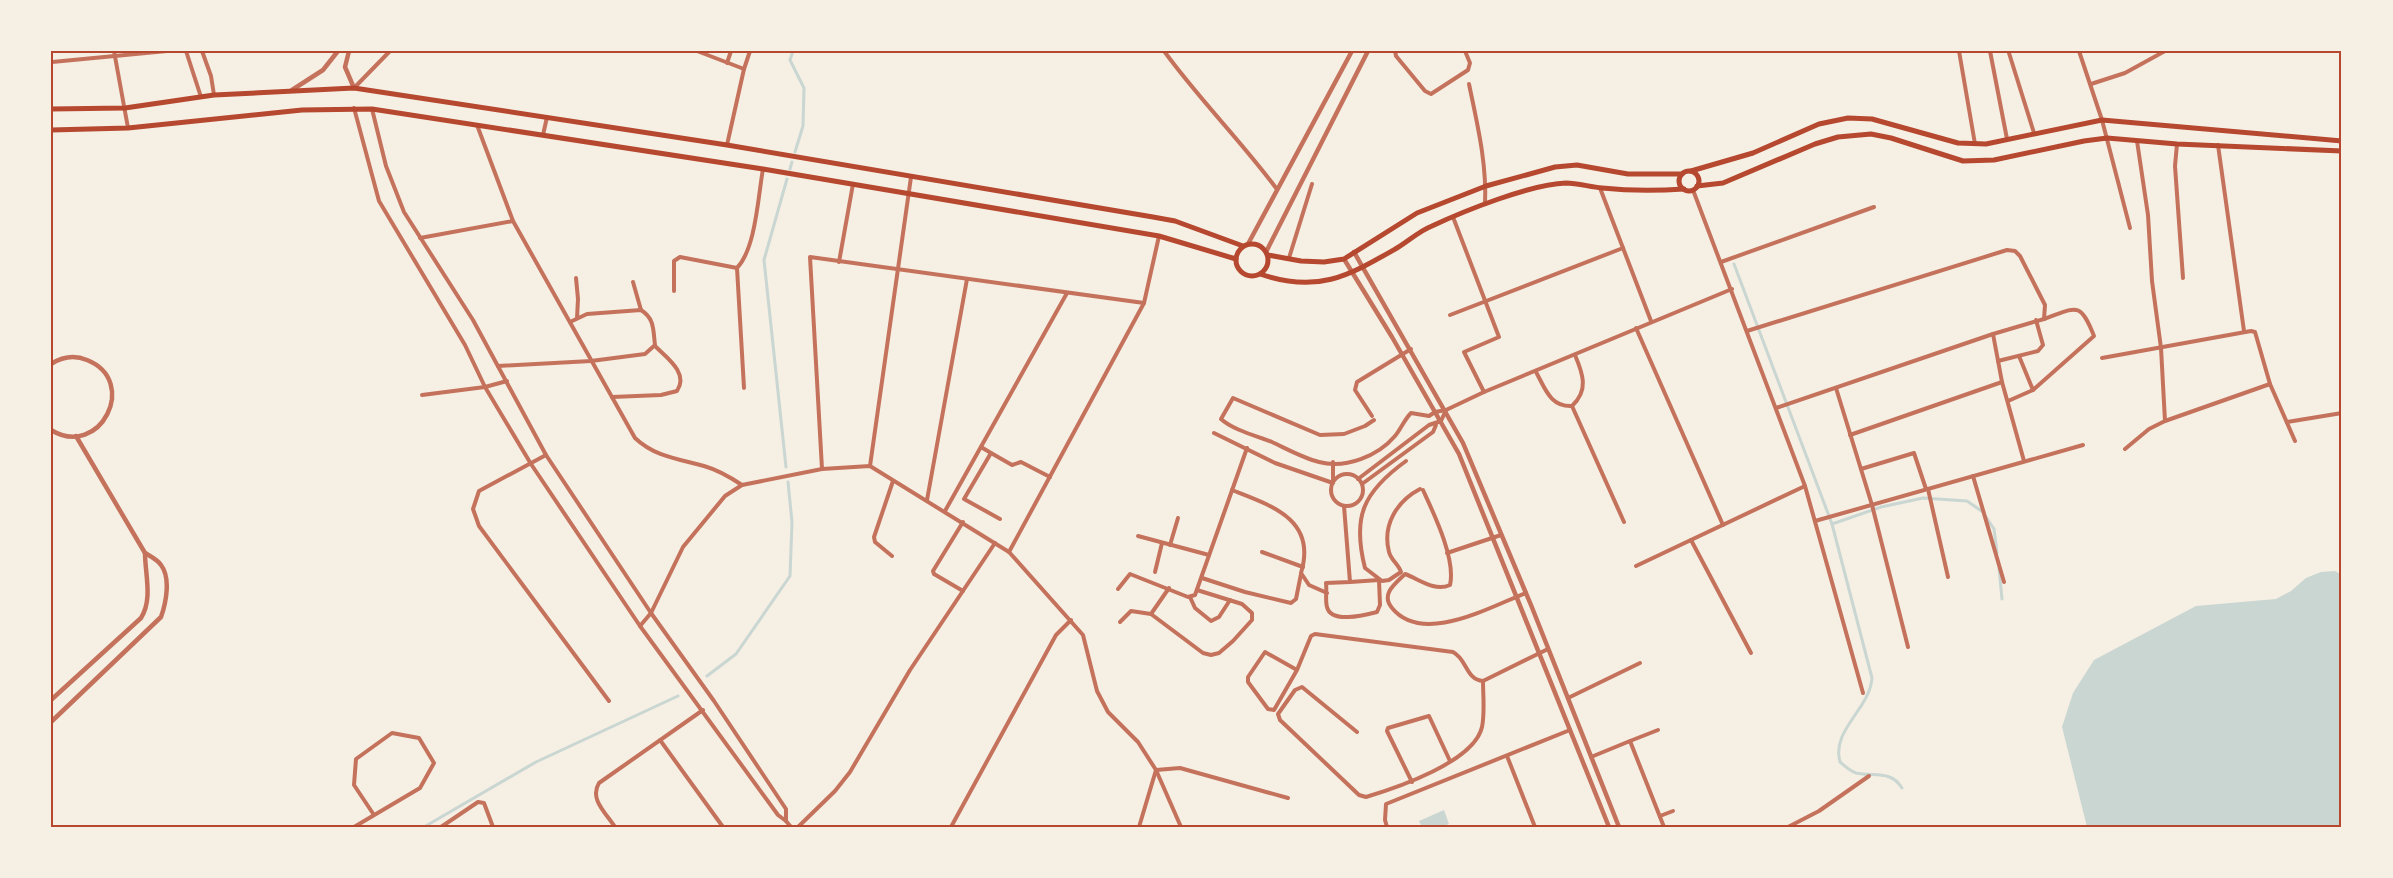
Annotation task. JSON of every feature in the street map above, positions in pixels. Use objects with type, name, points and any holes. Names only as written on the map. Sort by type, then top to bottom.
[{"type":"main road","points":[[51,109],[125,108],[216,95],[354,88],[727,145],[1174,221],[1246,245],[1259,244],[1267,253],[1323,262],[1344,259],[1418,213],[1486,186],[1555,167],[1577,165],[1628,174],[1682,174],[1753,153],[1819,124],[1848,118],[1872,119],[1958,143],[1975,144],[1986,144],[2102,120],[2342,141]]},
{"type":"main road","points":[[51,130],[128,128],[302,110],[372,109],[763,169],[1160,236],[1236,259]]},
{"type":"main road","points":[[1260,274],[1279,280],[1328,281],[1363,267],[1430,226],[1485,204],[1547,185],[1568,183],[1654,192],[1695,188],[1723,183],[1838,137],[1871,134],[1892,138],[1962,161],[1994,160],[2107,138],[2177,144],[2342,152]]},
{"type":"main road","points":[[1753,153],[1759,168]]},
{"type":"main road","points":[[1691,171],[1699,178],[1695,188]]},
{"type":"main road","points":[[1682,174],[1680,183],[1684,189]]},
{"type":"main road","points":[[1246,245],[1237,254],[1236,259],[1243,273],[1253,276],[1260,274],[1267,267],[1267,253]]},
{"type":"street","points":[[114,51],[128,128]]},
{"type":"street","points":[[52,62],[167,51]]},
{"type":"street","points":[[186,51],[201,97]]},
{"type":"street","points":[[202,51],[212,76],[216,95]]},
{"type":"street","points":[[292,90],[323,70],[338,51]]},
{"type":"street","points":[[349,51],[345,67],[354,88],[390,51]]},
{"type":"street","points":[[697,51],[744,69]]},
{"type":"street","points":[[727,63],[731,51]]},
{"type":"street","points":[[727,145],[750,51]]},
{"type":"street","points":[[1164,51],[1201,98],[1244,145],[1276,188]]},
{"type":"street","points":[[1246,245],[1352,51]]},
{"type":"street","points":[[1267,253],[1368,51]]},
{"type":"street","points":[[1395,51],[1396,56],[1425,91],[1431,94],[1468,70],[1470,63],[1465,51]]},
{"type":"street","points":[[1959,51],[1975,144]]},
{"type":"street","points":[[1990,51],[2007,140]]},
{"type":"street","points":[[2079,51],[2102,120],[2130,228]]},
{"type":"street","points":[[2091,84],[2125,73],[2165,51]]},
{"type":"street","points":[[2009,53],[2034,133]]},
{"type":"street","points":[[1469,84],[1480,139],[1486,186],[1485,204]]},
{"type":"street","points":[[354,108],[379,201],[465,345],[485,387],[531,464],[640,626],[778,815],[791,827]]},
{"type":"street","points":[[372,109],[386,166],[404,212],[473,320],[546,455],[786,810],[786,820]]},
{"type":"street","points":[[543,135],[547,117]]},
{"type":"street","points":[[477,125],[513,221],[635,438],[644,447],[666,458],[716,470],[742,485]]},
{"type":"street","points":[[2138,141],[2161,348],[2164,421]]},
{"type":"street","points":[[2177,144],[2175,166],[2183,278]]},
{"type":"street","points":[[2218,145],[2244,332]]},
{"type":"street","points":[[744,388],[737,268],[744,261],[751,238],[763,169]]},
{"type":"street","points":[[870,466],[911,177]]},
{"type":"street","points":[[839,261],[853,184]]},
{"type":"street","points":[[1289,258],[1312,184]]},
{"type":"street","points":[[1600,188],[1651,321]]},
{"type":"street","points":[[1695,188],[1805,486],[1863,693]]},
{"type":"street","points":[[1721,262],[1874,207]]},
{"type":"street","points":[[1454,217],[1499,337],[1464,352],[1484,392]]},
{"type":"street","points":[[420,238],[513,221]]},
{"type":"street","points":[[1009,552],[1144,303],[1160,236]]},
{"type":"street","points":[[1450,315],[1623,248]]},
{"type":"street","points":[[1747,331],[2007,250],[2015,251],[2020,256],[2045,305],[2044,319]]},
{"type":"street","points":[[1354,252],[1446,410],[1480,481],[1620,827]]},
{"type":"street","points":[[674,291],[674,261],[680,257],[737,268]]},
{"type":"street","points":[[822,469],[810,257],[1144,303]]},
{"type":"street","points":[[1344,259],[1459,454],[1609,827]]},
{"type":"street","points":[[576,278],[577,318]]},
{"type":"street","points":[[927,500],[967,279]]},
{"type":"street","points":[[633,282],[641,310]]},
{"type":"street","points":[[1411,349],[1354,386],[1373,418],[1355,430],[1332,437],[1320,435],[1233,398],[1221,419],[1321,463],[1355,461],[1375,453],[1396,435],[1404,420],[1411,413],[1429,416],[1446,410],[1651,321],[1731,289]]},
{"type":"street","points":[[945,511],[1067,293]]},
{"type":"street","points":[[1776,408],[2036,320],[2075,308],[2080,310],[2087,318],[2094,336],[2033,390],[2008,401]]},
{"type":"street","points":[[570,322],[587,314],[641,310],[652,320],[655,345],[678,369],[681,380],[678,391],[661,395],[612,397]]},
{"type":"street","points":[[1998,361],[2038,351],[2043,345],[2036,320]]},
{"type":"street","points":[[1636,328],[1723,525]]},
{"type":"street","points":[[2102,357],[2255,332],[2270,384],[2295,441]]},
{"type":"street","points":[[1993,334],[2002,382],[2024,461]]},
{"type":"street","points":[[498,366],[645,354],[655,345]]},
{"type":"street","points":[[51,353],[53,363],[69,357],[84,358],[97,365],[110,382],[112,397],[106,417],[90,432],[76,436],[62,435],[51,430]]},
{"type":"street","points":[[1572,406],[1581,396],[1584,384],[1575,355]]},
{"type":"street","points":[[2019,356],[2033,390]]},
{"type":"street","points":[[1536,372],[1549,397],[1559,405],[1572,406]]},
{"type":"street","points":[[422,395],[485,387],[507,381]]},
{"type":"street","points":[[1850,435],[2002,382]]},
{"type":"street","points":[[2125,448],[2149,429],[2164,421],[2270,384]]},
{"type":"street","points":[[1836,388],[1872,505],[1908,647]]},
{"type":"street","points":[[1572,406],[1624,522]]},
{"type":"street","points":[[1333,462],[1332,497],[1344,506],[1353,505],[1360,498],[1362,484],[1433,432],[1446,410]]},
{"type":"street","points":[[2287,422],[2342,413]]},
{"type":"street","points":[[1358,479],[1429,425],[1439,423]]},
{"type":"street","points":[[1429,425],[1433,432]]},
{"type":"street","points":[[1214,433],[1275,463],[1333,483]]},
{"type":"street","points":[[51,722],[161,617],[166,603],[167,590],[162,565],[145,553],[76,436]]},
{"type":"street","points":[[1815,521],[2083,445]]},
{"type":"street","points":[[981,447],[1012,465],[1021,462],[1050,477]]},
{"type":"street","points":[[1190,597],[1195,595],[1197,590],[1247,448]]},
{"type":"street","points":[[964,499],[991,453]]},
{"type":"street","points":[[1861,469],[1914,453],[1927,489],[1948,578]]},
{"type":"street","points":[[546,455],[479,491],[473,509],[479,526],[609,701]]},
{"type":"street","points":[[1406,462],[1378,483],[1363,511],[1359,531],[1365,568],[1382,581],[1389,580],[1401,572],[1389,552],[1388,526],[1391,514],[1408,495],[1421,489],[1447,553],[1452,576],[1450,585],[1445,587],[1429,585],[1405,574],[1388,594],[1388,603],[1392,609],[1402,617],[1418,623],[1438,624],[1461,619],[1526,593]]},
{"type":"street","points":[[640,626],[651,613],[683,547],[725,496],[742,485],[822,469],[870,466],[1009,552],[1071,620],[1083,635],[1097,691],[1108,712],[1138,742],[1156,770],[1181,827]]},
{"type":"street","points":[[1333,483],[1344,474],[1358,479],[1362,484]]},
{"type":"street","points":[[1973,476],[2004,582]]},
{"type":"street","points":[[892,556],[875,542],[874,537],[893,482]]},
{"type":"street","points":[[1636,566],[1805,486]]},
{"type":"street","points":[[1201,578],[1291,603],[1296,599],[1300,588],[1306,556],[1302,535],[1290,519],[1272,505],[1232,490]]},
{"type":"street","points":[[954,494],[1000,519]]},
{"type":"street","points":[[1360,498],[1366,502]]},
{"type":"street","points":[[1344,506],[1350,582]]},
{"type":"street","points":[[1170,545],[1178,518]]},
{"type":"street","points":[[963,522],[933,571],[934,574],[963,591]]},
{"type":"street","points":[[1447,553],[1502,535]]},
{"type":"street","points":[[1138,536],[1209,555]]},
{"type":"street","points":[[1691,540],[1751,653]]},
{"type":"street","points":[[798,827],[835,792],[850,772],[910,670],[995,543]]},
{"type":"street","points":[[1155,572],[1162,543]]},
{"type":"street","points":[[1262,552],[1303,567]]},
{"type":"street","points":[[51,700],[141,618],[148,602],[145,553]]},
{"type":"street","points":[[1301,573],[1309,585],[1327,592]]},
{"type":"street","points":[[1118,589],[1131,574],[1190,597],[1195,608],[1211,621],[1219,617],[1230,600]]},
{"type":"street","points":[[1379,580],[1380,605],[1377,612],[1338,617],[1331,614],[1327,609],[1326,583],[1350,582],[1379,580]]},
{"type":"street","points":[[1151,614],[1169,588]]},
{"type":"street","points":[[1120,622],[1131,611],[1151,614],[1203,653],[1211,655],[1219,653],[1251,620],[1250,611],[1242,604],[1197,590]]},
{"type":"street","points":[[951,827],[1056,635],[1071,620]]},
{"type":"street","points":[[1297,670],[1265,652],[1248,677],[1248,682],[1268,709],[1274,710],[1297,670],[1311,636],[1315,634],[1453,652],[1463,660],[1472,677],[1483,681],[1548,649]]},
{"type":"street","points":[[1567,699],[1640,663]]},
{"type":"street","points":[[1357,732],[1302,687],[1295,690],[1278,714],[1280,720],[1295,735],[1359,795],[1366,797],[1413,782],[1467,750],[1482,728],[1483,681]]},
{"type":"street","points":[[615,827],[596,800],[595,790],[599,783],[703,710]]},
{"type":"street","points":[[1413,782],[1387,731],[1388,728],[1429,716],[1450,761]]},
{"type":"street","points":[[1387,827],[1386,804],[1570,730]]},
{"type":"street","points":[[1590,757],[1658,730]]},
{"type":"street","points":[[354,827],[420,788],[434,763],[419,738],[392,733],[356,759],[354,785],[374,815]]},
{"type":"street","points":[[660,741],[723,827]]},
{"type":"street","points":[[1630,741],[1664,827]]},
{"type":"street","points":[[1507,756],[1535,827]]},
{"type":"street","points":[[1156,770],[1180,768],[1288,798]]},
{"type":"street","points":[[1139,827],[1156,770]]},
{"type":"street","points":[[1788,827],[1819,811],[1869,776]]},
{"type":"street","points":[[441,827],[478,802],[484,803],[493,827]]},
{"type":"street","points":[[1660,816],[1673,811]]},
{"type":"shaded area","points":[[2335,571],[2342,575],[2342,827],[2087,827],[2062,727],[2073,693],[2094,660],[2196,606],[2276,599],[2291,591],[2306,578],[2321,572]]},
{"type":"shaded area","points":[[1444,810],[1449,824],[1441,827],[1422,827],[1419,821]]},
{"type":"waterway","points":[[793,51],[790,60],[804,88],[803,126],[795,152]]},
{"type":"waterway","points":[[790,169],[792,162]]},
{"type":"waterway","points":[[786,467],[764,260],[787,179]]},
{"type":"waterway","points":[[1734,264],[1832,524],[1872,678],[1865,700],[1841,740],[1840,762],[1856,773],[1888,776],[1898,782],[1902,788]]},
{"type":"waterway","points":[[707,676],[736,654],[790,576],[792,522],[788,482]]},
{"type":"waterway","points":[[1832,524],[1881,507],[1923,498],[1967,501],[1983,512]]},
{"type":"waterway","points":[[1986,517],[1994,529],[1997,553]]},
{"type":"waterway","points":[[1999,568],[2002,599]]},
{"type":"waterway","points":[[424,827],[536,762],[678,696]]}]
